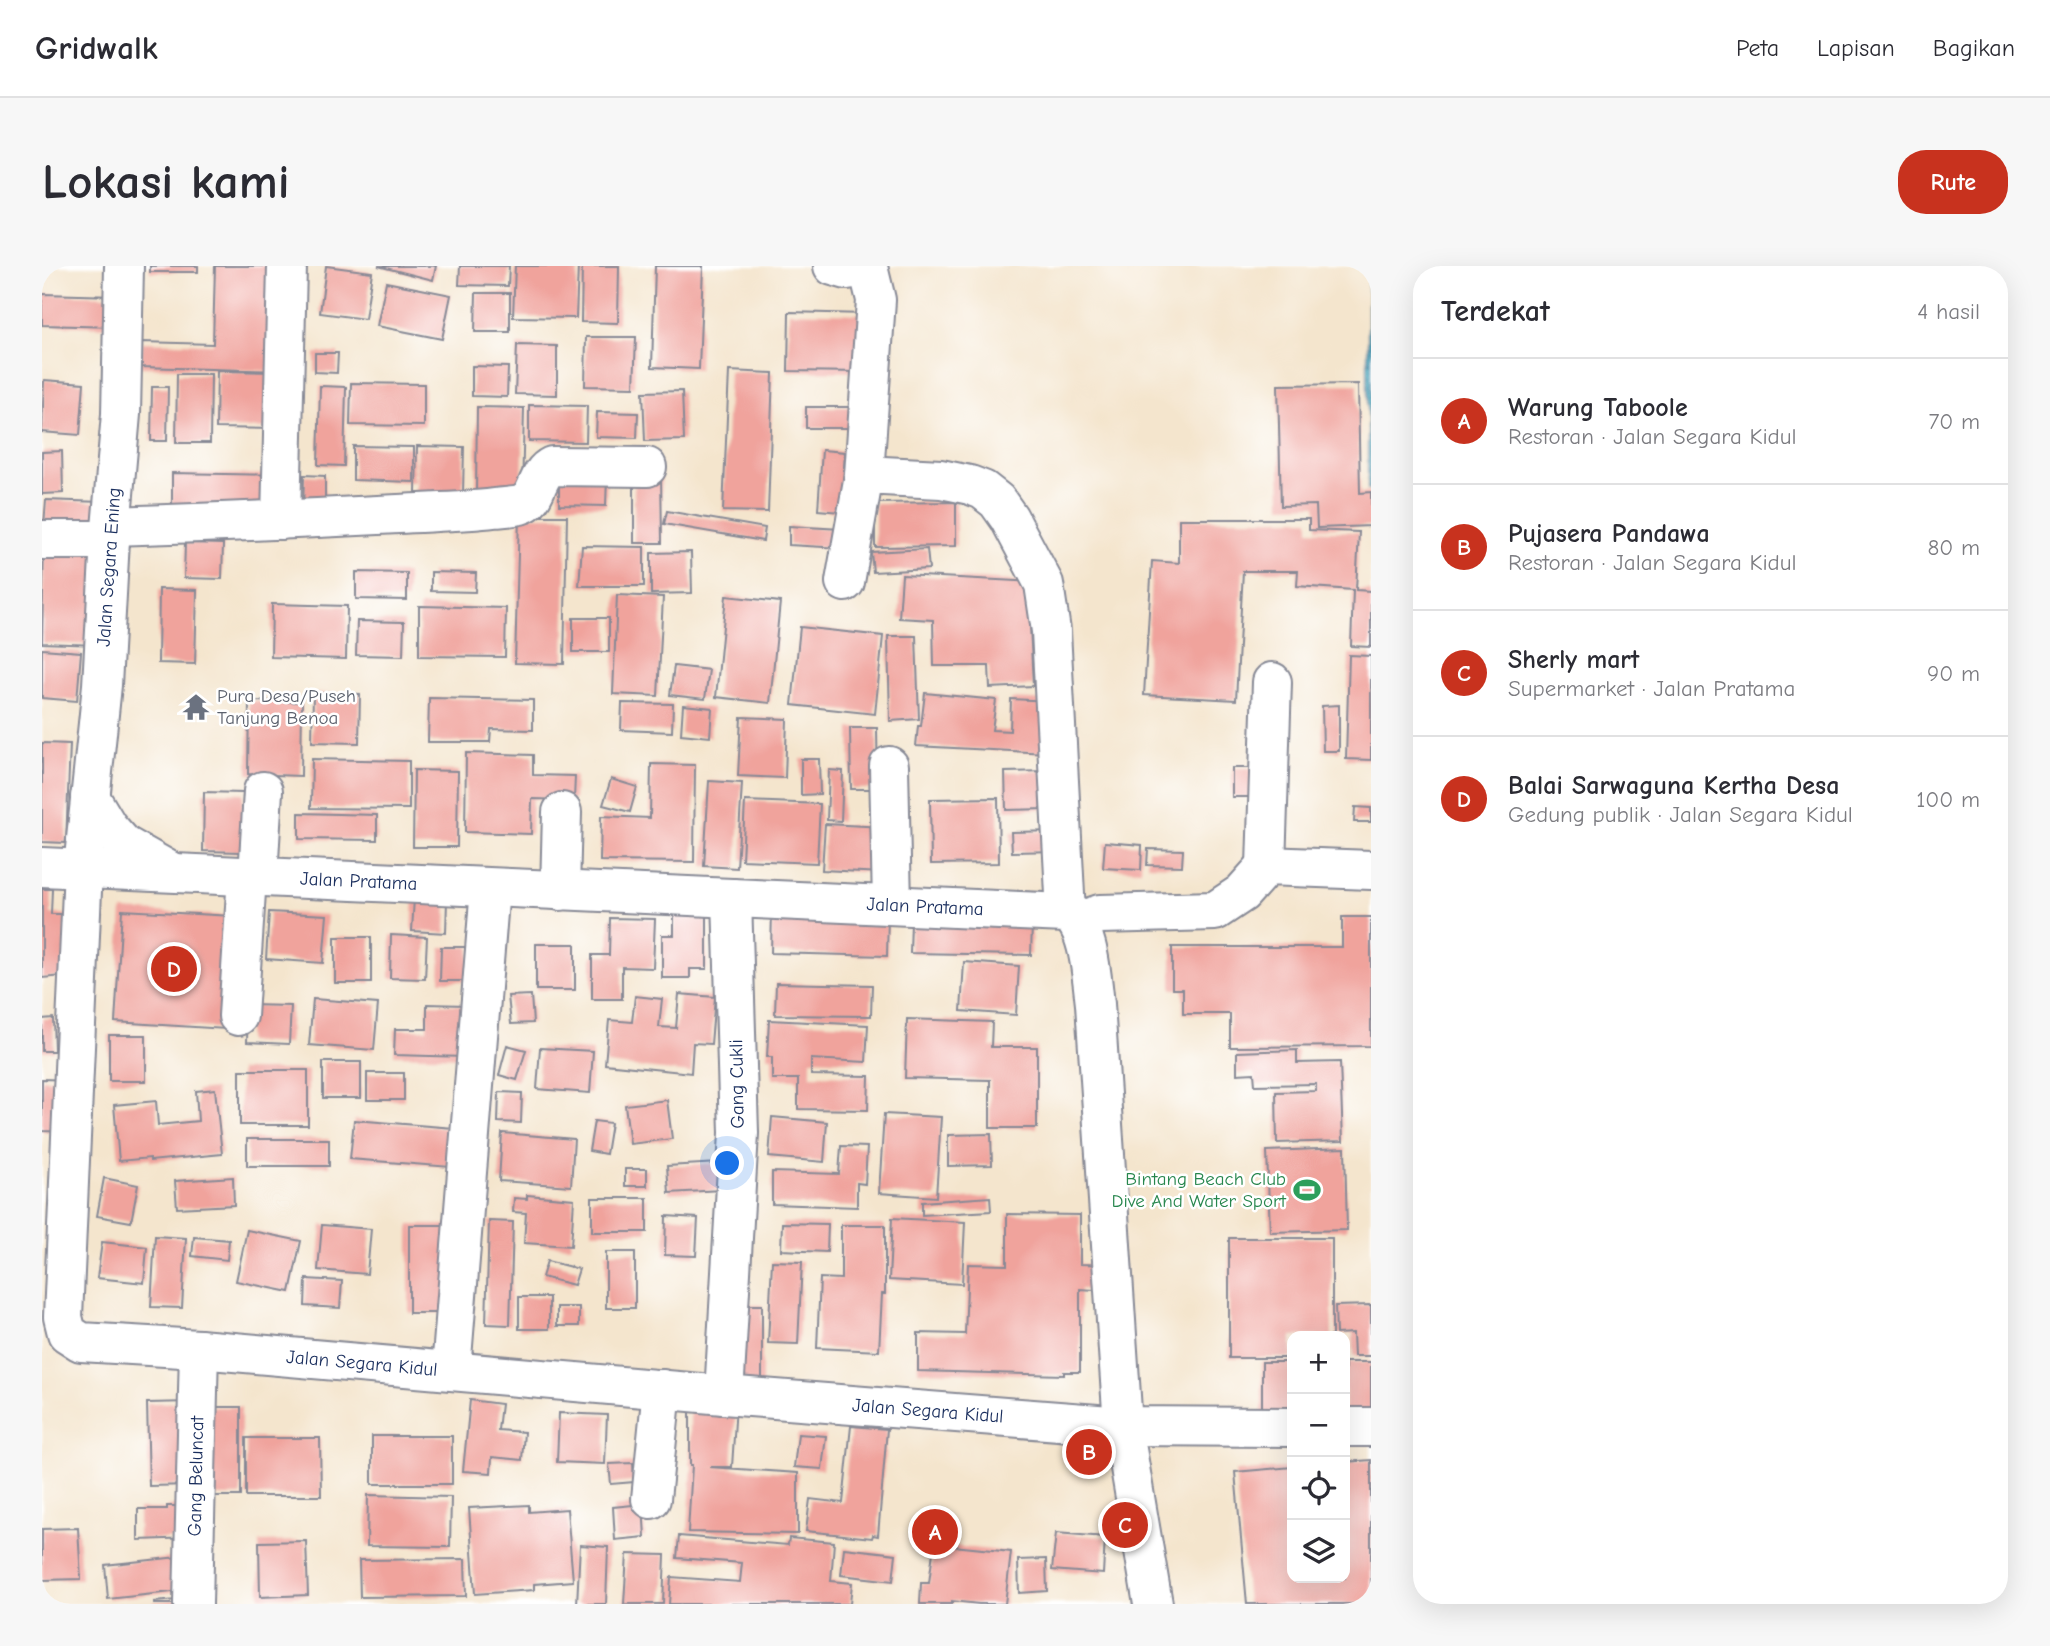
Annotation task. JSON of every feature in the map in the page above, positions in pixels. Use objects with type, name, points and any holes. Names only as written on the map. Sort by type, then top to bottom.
[{"type":"street","name":"Jalan Segara Ening","points":[[83,868],[102,685],[121,414],[124,266]]},
{"type":"street","points":[[281,520],[287,266]]},
{"type":"street","points":[[845,582],[864,475],[876,300],[860,266]]},
{"type":"street","points":[[42,540],[281,520],[522,505],[533,496],[545,470],[552,466],[647,467]]},
{"type":"street","points":[[864,475],[941,479],[983,490],[997,501],[1009,518],[1044,584],[1051,631],[1073,920],[1089,964],[1095,1004],[1123,1426],[1153,1604]]},
{"type":"street","points":[[1073,920],[1100,914],[1214,911],[1242,893],[1266,866],[1272,682]]},
{"type":"street","points":[[889,766],[892,905]]},
{"type":"street","points":[[238,1016],[263,791]]},
{"type":"street","points":[[90,797],[108,827],[124,845],[173,873]]},
{"type":"street","points":[[560,891],[562,812]]},
{"type":"street","points":[[1266,866],[1371,870]]},
{"type":"street","name":"Jalan Pratama","points":[[42,867],[892,905],[1073,920]]},
{"type":"street","name":"Jalan Segara Kidul","points":[[83,868],[64,1317],[55,1333],[81,1342],[200,1349],[724,1395],[1123,1426],[1287,1427]]},
{"type":"street","points":[[451,1370],[490,888]]},
{"type":"street","name":"Gang Cukli","points":[[724,1395],[739,1133],[732,898]]},
{"type":"street","name":"Gang Beluncat","points":[[193,1604],[200,1349]]},
{"type":"street","points":[[651,1500],[662,1389]]},
{"type":"street","points":[[1350,1427],[1371,1427]]},
{"type":"water","points":[[1368,266],[1371,266],[1371,489],[1368,489]]},
{"type":"building","points":[[150,266],[198,266],[198,272],[150,272]]},
{"type":"building","points":[[215,266],[283,266],[280,371],[141,367],[142,342],[213,344]]},
{"type":"building","points":[[326,266],[372,272],[365,319],[320,313]]},
{"type":"building","points":[[378,266],[436,266],[433,280]]},
{"type":"building","points":[[460,266],[509,266],[508,286],[459,285]]},
{"type":"building","points":[[515,266],[578,266],[576,318],[513,317]]},
{"type":"building","points":[[582,266],[619,266],[618,323],[581,322]]},
{"type":"building","points":[[655,266],[703,266],[699,369],[652,367]]},
{"type":"building","points":[[386,282],[451,295],[442,339],[377,326]]},
{"type":"building","points":[[476,293],[510,293],[510,332],[475,332]]},
{"type":"building","points":[[42,294],[116,296],[114,327],[42,325]]},
{"type":"building","points":[[789,312],[865,314],[864,372],[788,371]]},
{"type":"building","points":[[586,337],[636,337],[634,387],[585,386]]},
{"type":"building","points":[[517,345],[557,346],[557,395],[515,394]]},
{"type":"building","points":[[315,353],[338,353],[337,373],[315,372]]},
{"type":"building","points":[[472,366],[508,367],[507,397],[472,396]]},
{"type":"building","points":[[217,371],[276,372],[275,429],[216,428]]},
{"type":"building","points":[[729,371],[773,373],[768,512],[723,511]]},
{"type":"building","points":[[177,374],[211,374],[210,443],[176,443]]},
{"type":"building","points":[[44,380],[84,383],[80,435],[42,432]]},
{"type":"building","points":[[351,383],[424,384],[424,426],[350,425]]},
{"type":"building","points":[[1358,384],[1360,493],[1371,492],[1371,526],[1317,528],[1316,505],[1281,506],[1278,385]]},
{"type":"building","points":[[320,386],[346,387],[344,466],[318,465]]},
{"type":"building","points":[[152,387],[168,387],[167,441],[151,441]]},
{"type":"building","points":[[682,391],[684,440],[645,441],[643,392]]},
{"type":"building","points":[[529,405],[587,406],[586,442],[529,441]]},
{"type":"building","points":[[477,407],[524,408],[522,496],[476,495]]},
{"type":"building","points":[[806,407],[855,407],[855,428],[806,428]]},
{"type":"building","points":[[597,412],[638,413],[637,438],[596,437]]},
{"type":"building","points":[[353,446],[414,447],[414,482],[353,480]]},
{"type":"building","points":[[417,446],[464,447],[463,494],[416,493]]},
{"type":"building","points":[[822,450],[845,452],[841,512],[818,510]]},
{"type":"building","points":[[62,451],[63,493],[42,494],[42,452]]},
{"type":"building","points":[[172,473],[281,475],[280,508],[172,506]]},
{"type":"building","points":[[661,473],[662,543],[634,543],[634,474]]},
{"type":"building","points":[[559,474],[607,475],[606,506],[559,505]]},
{"type":"building","points":[[304,475],[325,476],[325,513],[303,512]]},
{"type":"building","points":[[46,500],[101,502],[100,526],[44,525]]},
{"type":"building","points":[[956,502],[956,546],[875,547],[875,503]]},
{"type":"building","points":[[667,511],[765,528],[763,541],[664,524]]},
{"type":"building","points":[[519,516],[567,516],[564,664],[515,663]]},
{"type":"building","points":[[1179,519],[1309,519],[1309,530],[1359,532],[1356,590],[1371,591],[1371,647],[1351,646],[1353,590],[1297,586],[1298,571],[1243,571],[1236,700],[1144,695],[1152,561],[1179,563]]},
{"type":"building","points":[[789,526],[841,529],[841,548],[789,545]]},
{"type":"building","points":[[44,541],[101,543],[97,645],[42,643]]},
{"type":"building","points":[[185,543],[223,544],[222,579],[184,578]]},
{"type":"building","points":[[582,546],[644,547],[644,586],[579,586]]},
{"type":"building","points":[[927,549],[929,569],[873,572],[871,552]]},
{"type":"building","points":[[691,552],[692,593],[651,594],[651,553]]},
{"type":"building","points":[[356,572],[407,573],[407,600],[356,599]]},
{"type":"building","points":[[431,572],[476,573],[475,592],[431,591]]},
{"type":"building","points":[[902,575],[1034,582],[1030,625],[1033,686],[990,688],[989,666],[934,666],[933,620],[899,618]]},
{"type":"building","points":[[159,589],[197,590],[195,664],[158,663]]},
{"type":"building","points":[[617,595],[663,597],[658,696],[613,694]]},
{"type":"building","points":[[726,596],[780,602],[770,703],[716,697]]},
{"type":"building","points":[[272,604],[347,606],[346,659],[271,657]]},
{"type":"building","points":[[419,606],[506,608],[505,657],[419,656]]},
{"type":"building","points":[[573,618],[609,618],[609,652],[573,652]]},
{"type":"building","points":[[357,621],[404,622],[403,656],[356,655]]},
{"type":"building","points":[[800,627],[883,636],[875,714],[792,705]]},
{"type":"building","points":[[888,636],[916,636],[919,719],[890,721]]},
{"type":"building","points":[[42,649],[81,652],[77,701],[42,698]]},
{"type":"building","points":[[1349,655],[1371,656],[1371,760],[1346,759]]},
{"type":"building","points":[[674,666],[709,670],[705,699],[670,695]]},
{"type":"building","points":[[313,693],[360,694],[359,743],[312,742]]},
{"type":"building","points":[[925,693],[996,700],[992,730],[1010,731],[1011,699],[1051,701],[1048,753],[916,746]]},
{"type":"building","points":[[429,698],[533,700],[533,730],[491,729],[490,742],[428,742]]},
{"type":"building","points":[[249,701],[302,702],[301,776],[248,774]]},
{"type":"building","points":[[622,703],[673,704],[672,732],[621,730]]},
{"type":"building","points":[[683,705],[712,708],[710,737],[681,734]]},
{"type":"building","points":[[1339,705],[1339,751],[1323,751],[1322,706]]},
{"type":"building","points":[[741,717],[787,719],[785,778],[738,776]]},
{"type":"building","points":[[850,728],[877,728],[878,789],[851,789]]},
{"type":"building","points":[[42,743],[70,744],[66,843],[42,842]]},
{"type":"building","points":[[466,753],[533,755],[533,775],[575,776],[574,800],[532,799],[531,834],[465,832]]},
{"type":"building","points":[[312,759],[409,761],[409,809],[311,808]]},
{"type":"building","points":[[801,759],[819,759],[820,794],[801,795]]},
{"type":"building","points":[[651,764],[695,765],[694,862],[600,861],[601,816],[650,818]]},
{"type":"building","points":[[1232,768],[1267,768],[1267,797],[1232,797]]},
{"type":"building","points":[[414,770],[458,771],[457,847],[413,847]]},
{"type":"building","points":[[829,770],[843,771],[841,821],[827,820]]},
{"type":"building","points":[[1045,771],[1046,809],[1006,810],[1005,772]]},
{"type":"building","points":[[611,779],[637,787],[630,812],[603,805]]},
{"type":"building","points":[[709,781],[742,783],[737,868],[704,866]]},
{"type":"building","points":[[204,792],[243,793],[242,852],[203,851]]},
{"type":"building","points":[[998,798],[999,863],[931,864],[930,799]]},
{"type":"building","points":[[745,801],[820,804],[817,863],[742,860]]},
{"type":"building","points":[[1355,807],[1371,808],[1371,822],[1354,822]]},
{"type":"building","points":[[299,813],[377,815],[377,840],[299,839]]},
{"type":"building","points":[[825,824],[885,827],[883,873],[822,870]]},
{"type":"building","points":[[1059,831],[1059,851],[1012,852],[1011,832]]},
{"type":"building","points":[[1105,842],[1142,845],[1141,870],[1103,868]]},
{"type":"building","points":[[1148,849],[1183,850],[1182,866],[1147,865]]},
{"type":"building","points":[[42,889],[52,889],[51,914],[66,914],[64,976],[42,978]]},
{"type":"building","points":[[414,898],[447,900],[446,933],[412,931]]},
{"type":"building","points":[[674,907],[707,907],[707,969],[690,969],[690,978],[662,978],[662,935],[674,935]]},
{"type":"building","points":[[122,910],[233,916],[226,1029],[115,1022]]},
{"type":"building","points":[[772,910],[888,914],[887,956],[771,953]]},
{"type":"building","points":[[269,912],[327,915],[323,963],[266,959]]},
{"type":"building","points":[[1342,917],[1371,917],[1371,1046],[1230,1047],[1230,1014],[1183,1014],[1183,989],[1172,989],[1172,947],[1342,947]]},
{"type":"building","points":[[610,918],[655,919],[653,968],[622,967],[622,999],[592,999],[592,955],[609,955]]},
{"type":"building","points":[[911,922],[1032,924],[1031,955],[910,953]]},
{"type":"building","points":[[391,935],[427,937],[425,979],[390,978]]},
{"type":"building","points":[[335,937],[371,937],[371,983],[335,983]]},
{"type":"building","points":[[536,944],[575,944],[575,990],[536,990]]},
{"type":"building","points":[[441,947],[470,947],[469,981],[440,981]]},
{"type":"building","points":[[964,962],[1019,966],[1016,1015],[961,1011]]},
{"type":"building","points":[[776,983],[872,985],[871,1016],[775,1015]]},
{"type":"building","points":[[679,994],[715,997],[711,1044],[693,1043],[691,1073],[605,1064],[609,1020],[632,1022],[635,996],[662,999],[659,1027],[676,1028]]},
{"type":"building","points":[[531,995],[533,1023],[511,1024],[508,996]]},
{"type":"building","points":[[313,999],[378,1004],[374,1050],[309,1045]]},
{"type":"building","points":[[427,1004],[466,1005],[466,1057],[394,1055],[395,1029],[427,1029]]},
{"type":"building","points":[[248,1005],[291,1006],[289,1044],[247,1042]]},
{"type":"building","points":[[53,1018],[54,1051],[42,1051],[42,1019]]},
{"type":"building","points":[[907,1019],[992,1022],[991,1047],[1037,1047],[1037,1128],[990,1128],[990,1080],[905,1078]]},
{"type":"building","points":[[769,1020],[868,1025],[866,1062],[811,1059],[811,1075],[869,1076],[868,1110],[798,1109],[798,1079],[772,1079],[772,1057],[767,1057]]},
{"type":"building","points":[[109,1035],[146,1035],[146,1081],[109,1081]]},
{"type":"building","points":[[507,1045],[526,1050],[517,1080],[499,1075]]},
{"type":"building","points":[[540,1048],[593,1051],[590,1093],[537,1089]]},
{"type":"building","points":[[1297,1050],[1297,1063],[1340,1062],[1343,1141],[1277,1143],[1276,1092],[1316,1091],[1316,1084],[1255,1085],[1254,1073],[1237,1074],[1237,1052]]},
{"type":"building","points":[[323,1062],[361,1062],[361,1098],[323,1098]]},
{"type":"building","points":[[240,1070],[308,1070],[308,1125],[240,1125]]},
{"type":"building","points":[[367,1073],[404,1073],[404,1100],[367,1100]]},
{"type":"building","points":[[42,1079],[72,1080],[70,1132],[42,1131]]},
{"type":"building","points":[[215,1089],[222,1154],[150,1161],[150,1158],[119,1161],[114,1105],[156,1101],[158,1125],[198,1121],[196,1091]]},
{"type":"building","points":[[499,1092],[522,1093],[521,1123],[498,1122]]},
{"type":"building","points":[[667,1100],[672,1139],[630,1144],[625,1105]]},
{"type":"building","points":[[884,1114],[941,1117],[936,1197],[879,1193]]},
{"type":"building","points":[[772,1117],[827,1122],[824,1162],[769,1157]]},
{"type":"building","points":[[354,1120],[454,1128],[451,1167],[350,1159]]},
{"type":"building","points":[[594,1121],[611,1123],[606,1154],[589,1151]]},
{"type":"building","points":[[502,1133],[574,1139],[571,1186],[499,1181]]},
{"type":"building","points":[[991,1134],[992,1165],[948,1166],[948,1135]]},
{"type":"building","points":[[247,1139],[329,1139],[329,1166],[247,1166]]},
{"type":"building","points":[[841,1146],[867,1147],[865,1184],[857,1183],[857,1207],[772,1204],[772,1172],[839,1174]]},
{"type":"building","name":"Bintang Beach Club Dive And Water Sport","points":[[1345,1148],[1347,1230],[1270,1232],[1267,1151]]},
{"type":"building","points":[[719,1163],[721,1190],[669,1193],[667,1166]]},
{"type":"building","points":[[625,1169],[647,1169],[647,1186],[625,1186]]},
{"type":"building","points":[[233,1177],[234,1205],[177,1208],[175,1181]]},
{"type":"building","points":[[104,1178],[138,1185],[131,1222],[97,1216]]},
{"type":"building","points":[[527,1195],[574,1199],[571,1246],[524,1243],[526,1213],[513,1212],[514,1198],[527,1199]]},
{"type":"building","points":[[990,1197],[991,1211],[922,1215],[922,1202]]},
{"type":"building","points":[[592,1198],[647,1198],[647,1232],[592,1232]]},
{"type":"building","points":[[1007,1214],[1080,1215],[1080,1264],[1112,1265],[1110,1291],[1080,1289],[1080,1372],[1064,1372],[1064,1375],[918,1371],[918,1333],[965,1334],[968,1264],[1007,1265]]},
{"type":"building","points":[[666,1216],[698,1218],[696,1256],[665,1255]]},
{"type":"building","points":[[892,1218],[965,1222],[962,1284],[889,1280]]},
{"type":"building","points":[[489,1221],[513,1222],[510,1325],[486,1324]]},
{"type":"building","points":[[782,1223],[828,1224],[827,1252],[781,1250]]},
{"type":"building","points":[[322,1225],[371,1229],[367,1274],[318,1270]]},
{"type":"building","points":[[409,1225],[449,1225],[449,1313],[409,1313]]},
{"type":"building","points":[[841,1225],[885,1225],[885,1294],[882,1294],[879,1351],[817,1348],[820,1278],[841,1279]]},
{"type":"building","points":[[247,1230],[301,1241],[290,1292],[236,1281]]},
{"type":"building","points":[[155,1236],[186,1238],[182,1308],[151,1307]]},
{"type":"building","points":[[194,1237],[229,1240],[227,1260],[192,1256]]},
{"type":"building","points":[[1229,1238],[1332,1238],[1332,1331],[1287,1331],[1287,1358],[1229,1358]]},
{"type":"building","points":[[102,1242],[147,1247],[144,1283],[97,1278]]},
{"type":"building","points":[[606,1252],[635,1252],[635,1308],[606,1308]]},
{"type":"building","points":[[547,1261],[579,1269],[574,1285],[542,1277]]},
{"type":"building","points":[[772,1261],[802,1262],[798,1344],[768,1343]]},
{"type":"building","points":[[306,1279],[342,1281],[340,1308],[305,1306]]},
{"type":"building","points":[[519,1297],[549,1297],[549,1329],[519,1329]]},
{"type":"building","points":[[738,1305],[762,1305],[762,1385],[738,1385]]},
{"type":"building","points":[[1371,1305],[1371,1356],[1354,1356],[1353,1333],[1336,1331],[1335,1306]]},
{"type":"building","points":[[557,1307],[579,1307],[579,1326],[557,1326]]},
{"type":"building","points":[[1262,1362],[1287,1362],[1287,1413],[1262,1413]]},
{"type":"building","points":[[1350,1362],[1371,1362],[1371,1413],[1350,1413]]},
{"type":"building","points":[[470,1400],[501,1404],[498,1430],[524,1432],[522,1460],[492,1457],[491,1473],[463,1471]]},
{"type":"building","points":[[191,1402],[192,1485],[149,1486],[147,1403]]},
{"type":"building","points":[[690,1402],[736,1405],[732,1467],[709,1467],[798,1473],[798,1534],[688,1532],[692,1465]]},
{"type":"building","points":[[202,1407],[241,1407],[241,1496],[202,1496]]},
{"type":"building","points":[[559,1413],[607,1415],[605,1464],[557,1462]]},
{"type":"building","points":[[851,1426],[887,1429],[878,1536],[873,1535],[872,1538],[806,1531],[810,1499],[843,1503]]},
{"type":"building","points":[[798,1434],[826,1436],[822,1469],[794,1467]]},
{"type":"building","points":[[372,1436],[452,1436],[452,1484],[372,1484]]},
{"type":"building","points":[[246,1438],[320,1438],[321,1496],[246,1496]]},
{"type":"building","points":[[1070,1441],[1108,1444],[1107,1464],[1068,1460]]},
{"type":"building","points":[[1371,1460],[1371,1604],[1247,1604],[1235,1472],[1287,1467],[1287,1583],[1350,1583],[1350,1462]]},
{"type":"building","points":[[633,1463],[634,1482],[611,1484],[609,1464]]},
{"type":"building","points":[[368,1495],[451,1497],[450,1547],[367,1546]]},
{"type":"building","points":[[643,1504],[645,1537],[615,1540],[613,1507]]},
{"type":"building","points":[[529,1505],[529,1512],[567,1509],[573,1581],[534,1584],[534,1590],[475,1594],[469,1508]]},
{"type":"building","points":[[167,1506],[192,1506],[192,1538],[138,1540],[138,1509],[167,1509]]},
{"type":"building","points":[[78,1528],[81,1579],[42,1580],[42,1529]]},
{"type":"building","points":[[1056,1533],[1105,1537],[1103,1574],[1052,1570]]},
{"type":"building","points":[[679,1536],[788,1545],[789,1538],[834,1542],[831,1581],[852,1583],[850,1604],[669,1604],[671,1577],[740,1582],[742,1563],[677,1558]]},
{"type":"building","points":[[306,1541],[308,1595],[260,1597],[259,1542]]},
{"type":"building","points":[[934,1544],[1011,1552],[1005,1604],[952,1601],[952,1604],[920,1604],[921,1583],[929,1583]]},
{"type":"building","points":[[580,1545],[608,1547],[606,1604],[577,1604]]},
{"type":"building","points":[[844,1548],[896,1554],[893,1581],[841,1575]]},
{"type":"building","points":[[627,1554],[665,1555],[663,1604],[624,1604]]},
{"type":"building","points":[[187,1556],[190,1590],[108,1599],[105,1565]]},
{"type":"building","points":[[465,1559],[466,1596],[360,1597],[359,1560]]},
{"type":"building","points":[[1046,1559],[1047,1591],[1019,1593],[1018,1560]]},
{"type":"building","points":[[189,1599],[189,1604],[154,1604],[154,1602]]},
{"type":"place","name":"Pura Desa/Puseh Tanjung Benoa","points":[[196,707]]},
{"type":"place","name":"Balai Sarwaguna Kertha Desa","points":[[174,969]]},
{"type":"place","name":"Bintang Beach Club Dive And Water Sport","points":[[1307,1190]]},
{"type":"place","name":"Pujasera Pandawa","points":[[1089,1452]]},
{"type":"place","name":"Sherly mart","points":[[1125,1525]]},
{"type":"place","name":"Warung Taboole","points":[[935,1532]]}]
